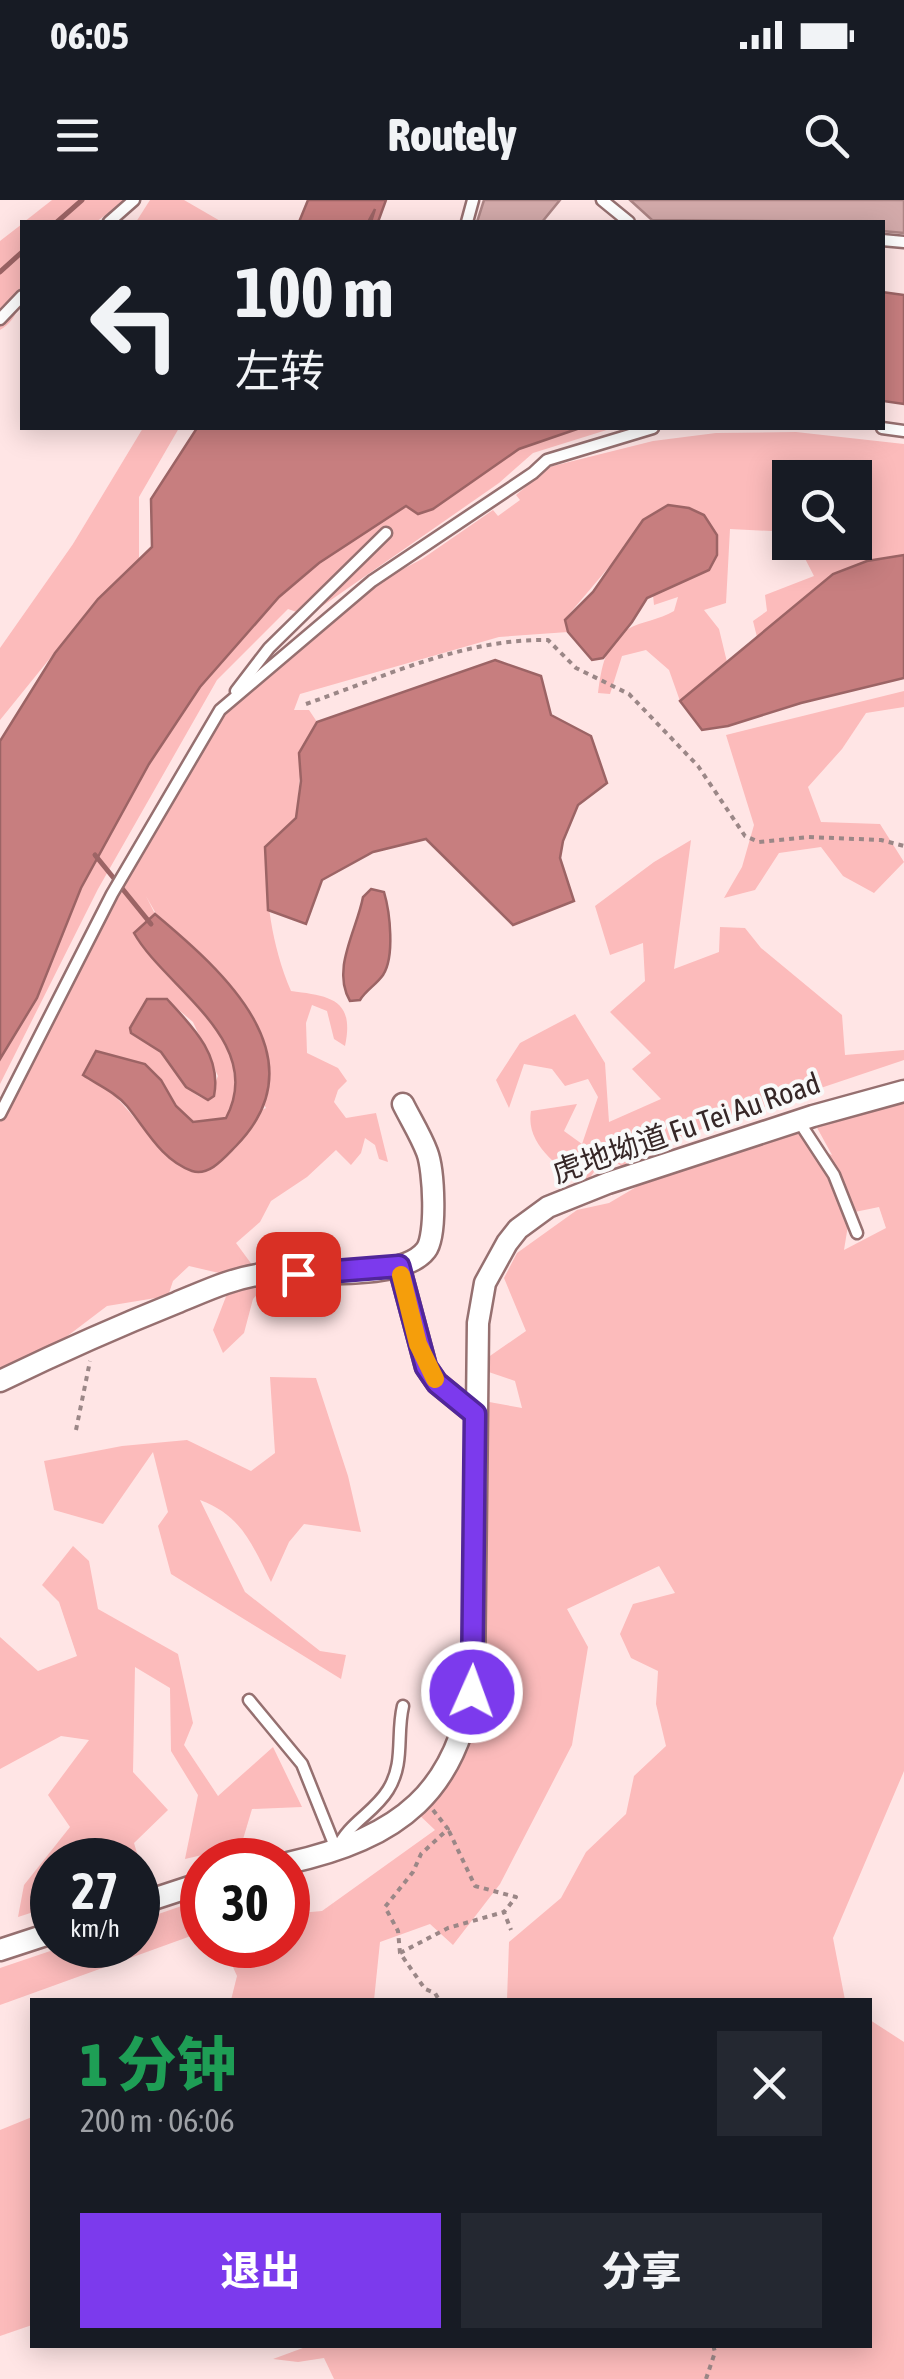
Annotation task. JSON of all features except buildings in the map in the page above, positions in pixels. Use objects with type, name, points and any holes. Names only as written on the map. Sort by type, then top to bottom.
[{"type":"street","name":"虎地坳道 Fu Tei Au Road","points":[[310,1857],[337,1850],[392,1825],[424,1798],[456,1746],[472,1692],[475,1414],[481,1300],[498,1256],[518,1229],[561,1201],[798,1120],[904,1091]]},
{"type":"street","points":[[0,1381],[98,1334],[225,1283],[260,1274],[409,1264],[426,1250],[432,1238],[432,1175],[428,1153],[403,1104]]},
{"type":"street","points":[[399,1266],[426,1367],[437,1383],[475,1414]]},
{"type":"street","points":[[0,1950],[30,1940]]},
{"type":"lane","points":[[111,220],[134,200]]},
{"type":"lane","points":[[603,200],[627,220]]},
{"type":"lane","points":[[0,319],[20,298]]},
{"type":"lane","points":[[223,708],[372,581],[547,460],[645,430]]},
{"type":"lane","points":[[0,1114],[112,894],[223,708],[269,648],[386,533]]},
{"type":"lane","points":[[798,1120],[834,1174],[856,1232]]},
{"type":"lane","points":[[250,1700],[302,1764],[337,1850]]},
{"type":"lane","points":[[337,1850],[342,1836],[387,1794],[397,1773],[402,1706]]},
{"type":"path","points":[[306,704],[448,656],[512,639],[548,640],[576,668],[630,694],[698,766],[745,836],[757,840],[882,840],[904,846]]},
{"type":"path","points":[[76,1430],[98,1334]]},
{"type":"path","points":[[400,1952],[448,1928],[504,1912],[516,1897],[475,1886],[448,1829],[424,1798]]},
{"type":"path","points":[[437,1998],[424,1989],[400,1952],[398,1930],[385,1907],[413,1872],[421,1854],[448,1829]]},
{"type":"path","points":[[504,1912],[510,1930]]},
{"type":"path","points":[[706,2379],[713,2348]]},
{"type":"shaded area","points":[[52,200],[126,200],[99,220],[27,220]]},
{"type":"shaded area","points":[[150,200],[184,200],[219,220],[137,220]]},
{"type":"shaded area","points":[[308,200],[386,200],[379,220],[372,220],[375,209],[369,220],[300,220]]},
{"type":"shaded area","points":[[20,226],[20,300],[10,322],[0,330],[0,241]]},
{"type":"shaded area","points":[[885,292],[904,295],[904,404],[885,401]]},
{"type":"shaded area","points":[[142,430],[178,430],[139,497],[139,559],[98,599],[0,720],[0,648],[73,544]]},
{"type":"shaded area","points":[[196,430],[574,430],[519,449],[433,509],[418,514],[406,506],[319,563],[279,597],[200,687],[149,764],[81,888],[37,998],[0,1059],[0,741],[55,653],[98,599],[152,547],[151,499]]},
{"type":"shaded area","points":[[574,430],[607,430],[533,453],[499,483],[308,616],[288,609],[217,680],[98,889],[0,1084],[0,1059],[37,998],[81,888],[149,764],[200,687],[279,597],[319,562],[406,506],[418,514],[433,509],[519,448]]},
{"type":"shaded area","points":[[796,432],[904,444],[904,557],[829,579],[757,637],[753,621],[767,611],[765,595],[814,576],[806,560],[872,560],[872,460],[772,460],[772,531],[730,529],[726,603],[704,610],[719,629],[727,662],[680,701],[669,670],[646,650],[622,656],[610,694],[598,693],[614,641],[633,626],[674,611],[678,597],[654,605],[653,595],[705,572],[643,520],[625,548],[565,619],[568,632],[499,637],[300,694],[294,710],[309,710],[317,722],[302,755],[296,818],[265,847],[271,920],[291,991],[328,998],[343,1009],[345,1046],[334,1039],[327,1011],[312,1005],[306,1023],[307,1053],[338,1068],[347,1081],[334,1102],[346,1118],[376,1113],[388,1162],[379,1159],[375,1145],[365,1138],[361,1153],[351,1165],[336,1150],[307,1177],[271,1201],[260,1222],[236,1243],[253,1266],[285,1280],[291,1292],[274,1300],[261,1290],[253,1299],[244,1333],[223,1353],[213,1330],[227,1294],[219,1273],[189,1266],[173,1281],[168,1296],[107,1306],[49,1350],[16,1360],[0,1371],[0,1105],[112,894],[220,710],[359,592],[422,559],[493,510],[498,516],[520,500],[516,495],[549,467],[653,441],[716,433]],"holes":[[[146,896],[266,1108],[167,1155],[106,1088],[193,1122],[226,1117],[235,1103],[233,1057],[209,1019],[136,936],[155,914]],[[167,1000],[193,1022],[218,1076],[208,1100],[193,1092],[168,1059],[136,1035],[131,1026]]]},
{"type":"shaded area","points":[[668,505],[704,515],[717,535],[717,555],[709,570],[647,598],[603,658],[592,660],[568,632],[565,620],[593,592],[643,520]]},
{"type":"shaded area","points":[[904,555],[904,678],[702,730],[680,701],[833,574],[867,561]]},
{"type":"shaded area","points":[[495,660],[541,676],[551,715],[591,736],[607,783],[578,805],[563,841],[560,858],[574,901],[513,925],[426,839],[373,852],[322,880],[306,924],[268,910],[265,847],[296,818],[301,781],[299,753],[317,722]]},
{"type":"shaded area","points":[[904,691],[904,707],[866,713],[842,749],[808,787],[821,822],[880,824],[904,862],[874,893],[843,876],[821,847],[779,853],[755,890],[724,898],[742,867],[754,825],[726,735]]},
{"type":"shaded area","points":[[691,840],[674,969],[719,952],[720,927],[745,928],[761,948],[842,1015],[845,1055],[904,1050],[904,1060],[711,1125],[638,1156],[628,1171],[606,1155],[584,1186],[539,1145],[533,1134],[531,1111],[577,1104],[564,1131],[582,1144],[598,1097],[588,1079],[565,1086],[552,1069],[524,1064],[509,1108],[496,1080],[520,1043],[575,1014],[605,1063],[609,1122],[661,1099],[632,1069],[651,1053],[610,1012],[645,981],[643,943],[610,955],[595,906]]},
{"type":"shaded area","points":[[371,889],[384,892],[389,957],[380,979],[360,1000],[350,1001],[345,989],[344,963],[363,897]]},
{"type":"shaded area","points":[[155,914],[233,989],[253,1018],[266,1049],[269,1081],[260,1113],[236,1146],[204,1171],[192,1171],[171,1159],[122,1101],[83,1075],[96,1051],[145,1064],[193,1122],[226,1118],[235,1090],[233,1064],[223,1040],[134,933]]},
{"type":"shaded area","points":[[147,999],[167,999],[203,1043],[214,1068],[214,1096],[208,1100],[186,1087],[161,1052],[131,1033],[130,1028]]},
{"type":"shaded area","points":[[904,1103],[904,1771],[833,1938],[845,1998],[507,1998],[509,1942],[561,1898],[586,1852],[626,1814],[634,1776],[666,1746],[656,1704],[658,1671],[631,1658],[620,1634],[633,1604],[675,1593],[659,1566],[567,1609],[588,1647],[572,1745],[500,1884],[453,1945],[430,1924],[380,1942],[374,1998],[232,1998],[237,1976],[233,1968],[310,1968],[310,1912],[322,1911],[435,1830],[413,1809],[480,1694],[467,1398],[522,1408],[515,1381],[474,1367],[526,1331],[504,1278],[517,1253],[577,1210],[609,1203],[643,1183],[689,1164],[793,1129],[811,1145],[832,1155],[815,1124]],"holes":[[[879,1207],[886,1228],[844,1250],[850,1213]]]},
{"type":"shaded area","points":[[270,1377],[316,1378],[348,1476],[361,1532],[304,1524],[289,1542],[271,1582],[251,1543],[235,1523],[200,1500],[245,1592],[320,1651],[346,1655],[341,1679],[171,1574],[158,1526],[168,1512],[153,1452],[103,1524],[54,1510],[44,1461],[122,1446],[187,1440],[251,1471],[275,1453]]},
{"type":"shaded area","points":[[73,1546],[89,1561],[98,1609],[178,1654],[193,1723],[184,1745],[218,1796],[273,1747],[302,1807],[252,1809],[243,1838],[189,1838],[198,1795],[171,1751],[170,1688],[135,1667],[133,1772],[168,1810],[139,1838],[61,1838],[70,1827],[48,1795],[89,1740],[61,1736],[0,1769],[0,1637],[38,1671],[77,1656],[59,1602],[42,1585]]},
{"type":"shaded area","points":[[30,1877],[30,1913],[18,1917],[24,1885]]},
{"type":"shaded area","points":[[180,1907],[180,1940],[160,1947],[160,1913]]},
{"type":"shaded area","points":[[30,1958],[30,1968],[102,1968],[0,2005],[0,1968]]},
{"type":"shaded area","points":[[872,2021],[904,2042],[904,2379],[334,2379],[324,2358],[298,2362],[273,2359],[303,2348],[872,2348]]},
{"type":"shaded area","points":[[30,2118],[30,2326],[0,2336],[0,2130]]},
{"type":"waterway","points":[[59,220],[82,200]]},
{"type":"waterway","points":[[0,272],[20,254]]},
{"type":"waterway","points":[[95,855],[151,924]]},
{"type":"slow traffic","points":[[401,1275],[418,1344],[435,1379]]},
{"type":"route","points":[[298,1274],[399,1266],[426,1367],[437,1383],[475,1414],[472,1692]]}]
